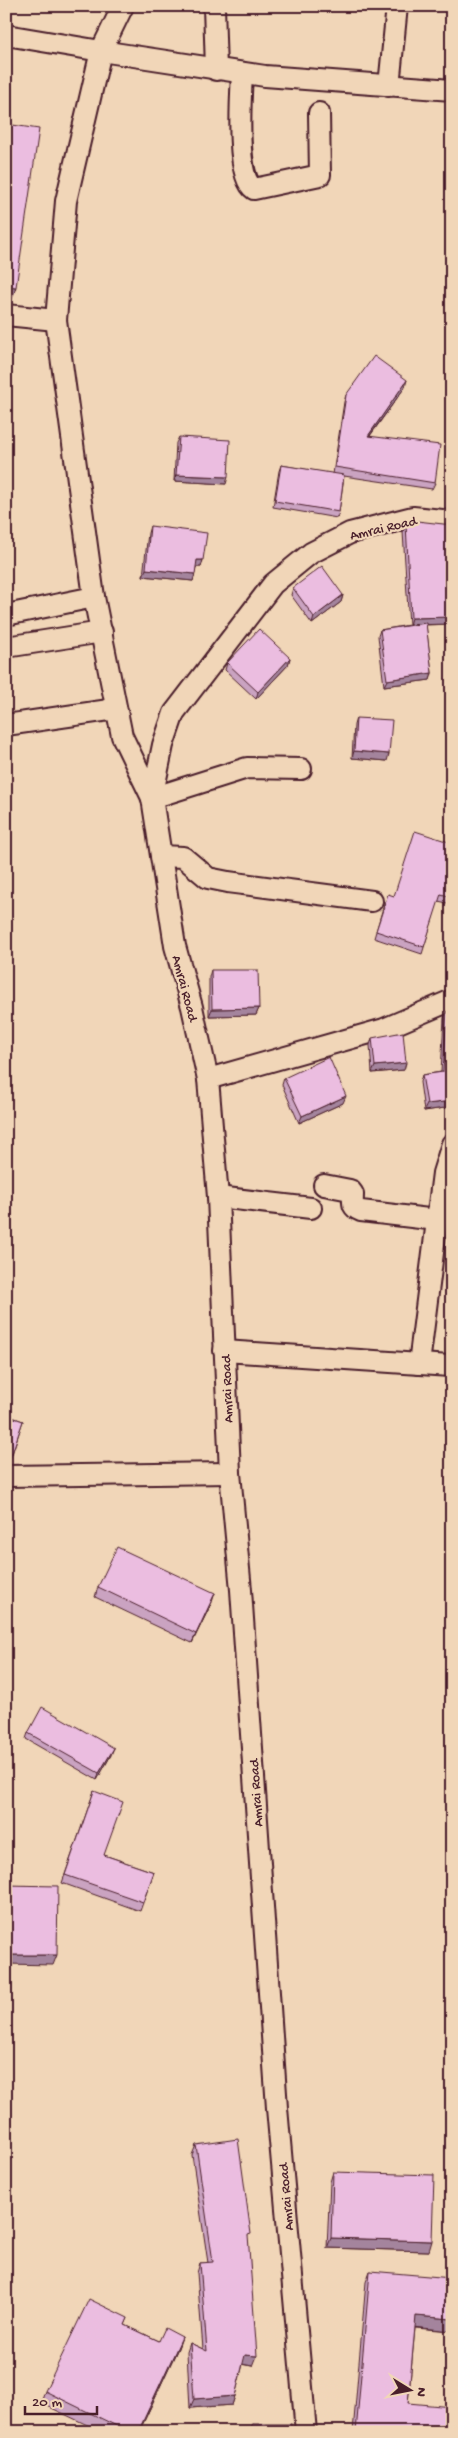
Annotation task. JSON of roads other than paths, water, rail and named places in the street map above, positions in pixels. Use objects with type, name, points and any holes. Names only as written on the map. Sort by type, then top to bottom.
[{"type":"street","points":[[123,6],[101,51],[66,201],[56,320],[94,597],[122,736],[152,798],[247,768],[301,769]]},
{"type":"street","points":[[214,6],[216,70]]},
{"type":"street","points":[[389,86],[397,6]]},
{"type":"street","points":[[6,35],[216,70],[452,90]]},
{"type":"street","points":[[242,73],[240,140],[247,180],[254,189],[320,175],[318,113]]},
{"type":"street","points":[[6,315],[56,320]]},
{"type":"street","name":"Amrai Road","points":[[306,2432],[277,2108],[241,1590],[230,1473],[218,1198],[208,1079],[192,1007],[175,946],[152,798],[163,746],[174,713],[273,584],[310,553],[350,533],[413,517],[452,521]]},
{"type":"street","points":[[6,615],[94,597]]},
{"type":"street","points":[[6,647],[102,632]]},
{"type":"street","points":[[6,725],[116,709]]},
{"type":"street","points":[[161,856],[183,857],[208,878],[372,902]]},
{"type":"street","points":[[208,1079],[384,1029],[452,1000]]},
{"type":"street","points":[[420,1364],[443,1173],[452,1144]]},
{"type":"street","points":[[324,1185],[350,1190],[353,1194],[352,1204],[355,1209],[361,1211],[437,1220]]},
{"type":"street","points":[[218,1198],[311,1208]]},
{"type":"street","points":[[224,1352],[450,1366]]},
{"type":"street","points":[[6,1476],[230,1473]]}]
